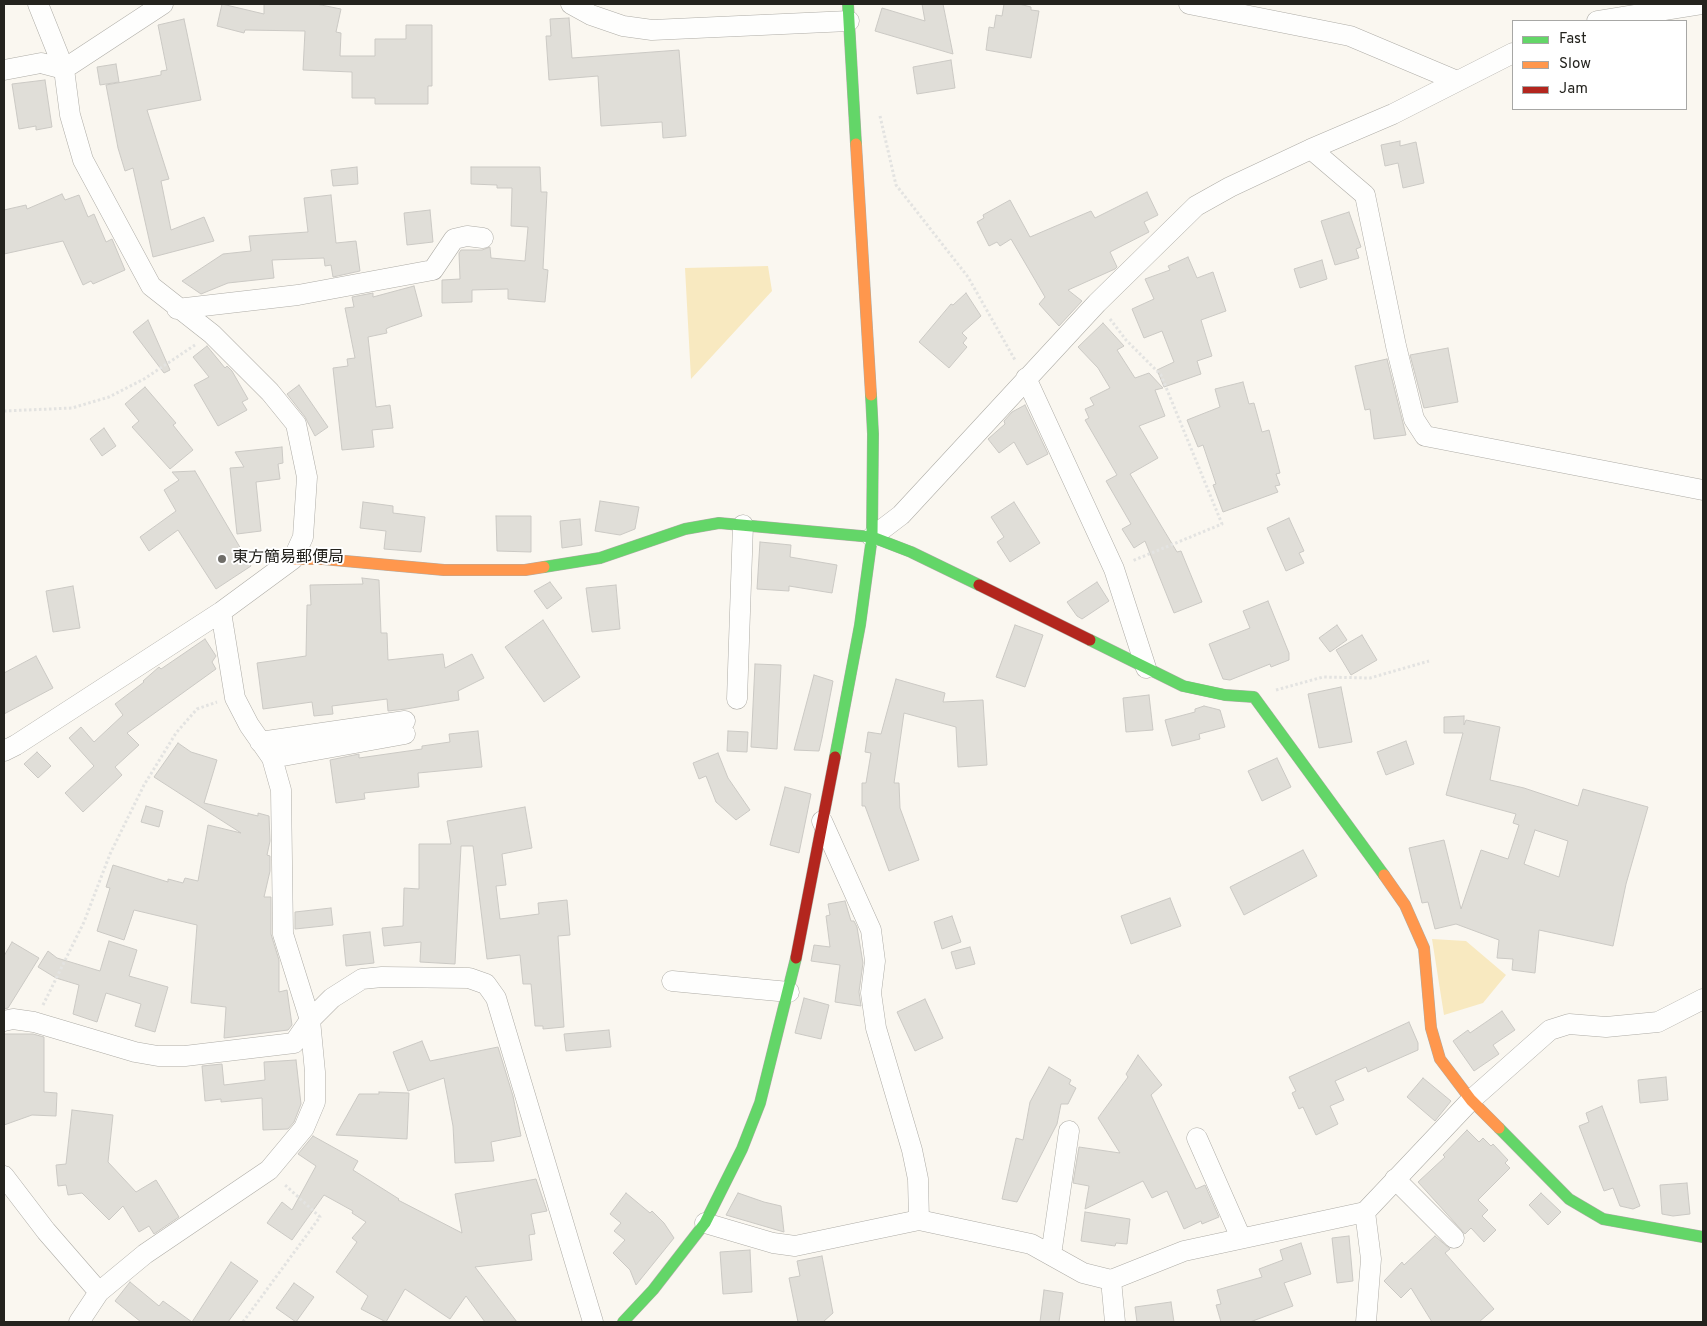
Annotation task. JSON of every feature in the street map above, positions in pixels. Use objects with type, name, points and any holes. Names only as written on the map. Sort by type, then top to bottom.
[{"type":"street","points":[[4,751],[221,612],[293,559],[304,537],[307,477],[296,424],[270,392],[212,334],[177,309],[151,286],[83,160],[70,115],[64,69],[38,4]]},
{"type":"street","points":[[4,70],[41,63],[64,69],[163,4]]},
{"type":"street","points":[[571,4],[591,15],[624,26],[652,30],[848,12],[873,434],[872,537],[860,626],[789,992],[760,1103],[742,1149],[705,1223],[653,1290],[623,1322]]},
{"type":"street","points":[[1189,4],[1350,36],[1457,81]]},
{"type":"street","points":[[1603,20],[1703,4]]},
{"type":"street","points":[[872,537],[901,515],[1097,303],[1196,206],[1230,187],[1311,149],[1393,114],[1512,54]]},
{"type":"street","points":[[1311,149],[1365,195],[1396,346],[1414,419],[1425,436],[1703,490]]},
{"type":"street","points":[[177,309],[298,295],[433,270],[454,239],[467,236],[483,238]]},
{"type":"street","points":[[1026,378],[1114,569],[1146,668]]},
{"type":"street","points":[[293,559],[444,570],[525,570],[600,558],[694,528],[719,523],[872,537],[911,552],[1183,686],[1225,695],[1254,697],[1405,905],[1416,926],[1424,948],[1431,1028],[1440,1059],[1471,1100],[1569,1199],[1603,1219],[1703,1236]]},
{"type":"street","points":[[737,699],[743,525]]},
{"type":"street","points":[[79,1322],[99,1292],[145,1254],[269,1170],[304,1128],[315,1102],[316,1072],[310,1020],[284,934],[281,798],[272,758],[260,742],[235,698],[221,612]]},
{"type":"street","points":[[260,742],[407,727],[272,758]]},
{"type":"street","points":[[822,820],[871,930],[875,961],[871,993],[876,1028],[912,1150],[918,1179],[919,1220]]},
{"type":"street","points":[[4,1021],[13,1019],[34,1022],[135,1052],[158,1056],[185,1056],[294,1043],[310,1020],[332,998],[362,979],[382,977],[469,978],[486,984],[496,998],[592,1322]]},
{"type":"street","points":[[672,981],[789,992]]},
{"type":"street","points":[[705,1223],[773,1243],[795,1246],[919,1220],[1030,1244],[1083,1273],[1111,1280],[1138,1271],[1166,1256],[1365,1212],[1471,1100],[1550,1030],[1569,1024],[1606,1027],[1658,1022],[1703,999]]},
{"type":"street","points":[[1051,1255],[1069,1130]]},
{"type":"street","points":[[1198,1138],[1241,1238]]},
{"type":"street","points":[[4,1176],[46,1231],[99,1292]]},
{"type":"street","points":[[1395,1179],[1454,1238]]},
{"type":"street","points":[[1365,1212],[1371,1259],[1366,1322]]},
{"type":"street","points":[[1111,1280],[1115,1322]]},
{"type":"path","points":[[879,110],[896,185],[968,277],[1026,378]]},
{"type":"path","points":[[1097,303],[1126,340],[1162,375],[1222,524],[1114,569]]},
{"type":"path","points":[[4,411],[72,408],[110,397],[144,379],[212,334]]},
{"type":"path","points":[[1254,697],[1308,680],[1323,677],[1370,678],[1429,661]]},
{"type":"path","points":[[34,1022],[84,922],[110,854],[144,785],[176,733],[197,709],[235,698]]},
{"type":"path","points":[[242,1322],[320,1217],[269,1170]]},
{"type":"shaded area","points":[[768,266],[772,291],[691,379],[685,268]]},
{"type":"shaded area","points":[[1432,939],[1466,941],[1506,975],[1483,1003],[1444,1015]]},
{"type":"building","points":[[222,4],[264,14],[264,4],[316,4],[341,9],[336,32],[341,33],[340,56],[375,56],[375,39],[406,39],[406,25],[432,25],[432,86],[428,86],[428,104],[375,104],[375,98],[352,98],[352,72],[303,70],[305,31],[245,30],[244,33],[217,26]]},
{"type":"building","points":[[922,4],[943,4],[953,54],[875,31],[882,8],[925,21]]},
{"type":"building","points":[[1004,4],[1019,4],[1031,7],[1031,10],[1039,11],[1031,58],[986,50],[989,27],[994,28],[996,15],[1002,16]]},
{"type":"building","points":[[569,18],[572,58],[679,50],[686,136],[663,138],[662,122],[601,126],[598,76],[549,80],[546,36],[551,36],[550,19]]},
{"type":"building","points":[[184,19],[201,100],[147,110],[169,179],[161,181],[171,230],[204,217],[214,241],[153,257],[133,168],[125,171],[118,148],[106,85],[161,75],[161,71],[167,70],[158,25]]},
{"type":"building","points":[[951,60],[955,88],[917,94],[913,67]]},
{"type":"building","points":[[116,64],[119,82],[100,85],[97,67]]},
{"type":"building","points":[[45,80],[52,127],[36,130],[36,126],[19,129],[12,84]]},
{"type":"building","points":[[1400,141],[1400,146],[1416,142],[1424,183],[1403,188],[1398,163],[1385,166],[1381,145]]},
{"type":"building","points":[[357,167],[358,184],[333,186],[331,170]]},
{"type":"building","points":[[471,167],[540,167],[541,192],[547,192],[543,269],[548,270],[545,302],[508,299],[508,289],[472,290],[472,302],[442,303],[442,280],[460,279],[459,253],[461,250],[482,250],[490,247],[491,258],[525,261],[528,227],[511,226],[512,188],[497,188],[497,185],[471,184]]},
{"type":"building","points":[[1147,192],[1158,215],[1144,222],[1149,232],[1110,252],[1117,267],[1115,269],[1068,290],[1082,301],[1059,326],[1039,304],[1045,297],[1011,239],[1000,246],[997,242],[989,246],[977,222],[984,218],[983,215],[1010,200],[1030,237],[1091,211],[1095,218]]},
{"type":"building","points":[[62,194],[65,200],[79,195],[88,217],[94,214],[106,242],[112,239],[125,270],[93,284],[91,281],[83,285],[63,241],[4,254],[4,210],[26,205],[27,209]]},
{"type":"building","points":[[331,195],[336,243],[356,241],[360,271],[333,277],[331,265],[325,266],[324,258],[272,260],[274,278],[228,283],[201,294],[182,281],[223,254],[251,251],[249,236],[308,232],[304,198]]},
{"type":"building","points":[[430,210],[433,242],[407,245],[404,213]]},
{"type":"building","points":[[1349,212],[1361,247],[1356,249],[1359,258],[1335,265],[1321,221]]},
{"type":"building","points":[[1188,257],[1197,278],[1213,272],[1226,311],[1201,320],[1212,356],[1197,361],[1201,374],[1164,387],[1157,370],[1174,362],[1162,331],[1144,338],[1132,309],[1154,299],[1145,279],[1170,270],[1168,266]]},
{"type":"building","points":[[1322,260],[1327,279],[1300,288],[1294,269]]},
{"type":"building","points":[[414,286],[422,316],[390,327],[386,329],[387,333],[368,337],[376,407],[390,405],[393,428],[372,430],[374,447],[342,450],[333,368],[348,366],[347,359],[355,358],[345,308],[354,307],[352,297],[373,293],[373,297]]},
{"type":"building","points":[[966,293],[981,316],[962,333],[967,338],[963,343],[967,347],[949,368],[919,342],[951,304],[953,305]]},
{"type":"building","points":[[148,320],[170,370],[164,373],[133,332]]},
{"type":"building","points":[[1103,323],[1124,346],[1117,350],[1135,378],[1149,373],[1163,388],[1155,390],[1165,416],[1139,426],[1158,458],[1130,474],[1177,552],[1181,551],[1202,602],[1174,613],[1145,541],[1134,548],[1122,529],[1131,524],[1106,481],[1117,475],[1085,420],[1089,418],[1085,409],[1094,405],[1090,398],[1110,388],[1098,368],[1078,347]]},
{"type":"building","points":[[207,346],[225,368],[227,366],[232,371],[248,399],[242,402],[247,410],[218,426],[194,385],[209,377],[193,357]]},
{"type":"building","points":[[1448,348],[1458,402],[1424,408],[1410,355]]},
{"type":"building","points":[[1387,359],[1406,435],[1374,439],[1370,409],[1365,410],[1355,366]]},
{"type":"building","points":[[1243,382],[1249,404],[1254,403],[1262,432],[1269,430],[1280,473],[1276,474],[1280,485],[1275,486],[1278,492],[1223,512],[1213,485],[1216,484],[1203,445],[1198,447],[1187,420],[1220,407],[1215,389]]},
{"type":"building","points":[[299,385],[328,427],[315,436],[305,417],[287,394]]},
{"type":"building","points":[[145,387],[176,423],[173,425],[193,450],[170,469],[132,427],[139,421],[125,404]]},
{"type":"building","points":[[1025,405],[1048,454],[1027,465],[1014,442],[999,453],[988,439],[1005,424],[1004,421],[1012,412]]},
{"type":"building","points":[[104,428],[116,446],[102,456],[90,439]]},
{"type":"building","points":[[282,447],[283,463],[278,464],[280,479],[256,482],[261,531],[237,534],[230,468],[244,467],[235,452]]},
{"type":"building","points":[[195,471],[251,566],[216,589],[178,530],[149,551],[140,537],[176,511],[164,490],[179,480],[172,472]]},
{"type":"building","points":[[600,501],[639,507],[635,529],[620,535],[595,531]]},
{"type":"building","points":[[363,502],[393,506],[393,513],[425,517],[421,552],[384,549],[386,531],[360,528]]},
{"type":"building","points":[[1014,502],[1040,543],[1010,562],[997,542],[1004,537],[991,517]]},
{"type":"building","points":[[496,516],[531,516],[531,552],[497,551]]},
{"type":"building","points":[[1289,518],[1304,551],[1299,553],[1304,563],[1286,571],[1267,528]]},
{"type":"building","points":[[580,519],[582,545],[562,548],[560,521]]},
{"type":"building","points":[[760,542],[791,545],[790,557],[837,565],[832,593],[789,586],[789,591],[757,589]]},
{"type":"building","points":[[362,578],[379,580],[381,633],[387,633],[388,660],[443,654],[445,668],[472,654],[484,678],[458,691],[459,700],[406,709],[388,711],[387,699],[332,706],[333,714],[314,716],[312,702],[263,709],[257,663],[306,656],[307,605],[311,605],[310,585],[363,584]]},
{"type":"building","points":[[550,582],[562,598],[547,609],[534,591]]},
{"type":"building","points":[[1097,582],[1109,601],[1082,619],[1077,616],[1067,602]]},
{"type":"building","points":[[616,585],[620,629],[592,632],[586,588]]},
{"type":"building","points":[[73,586],[80,628],[53,632],[46,591]]},
{"type":"building","points":[[1268,601],[1289,653],[1289,660],[1271,667],[1270,664],[1230,680],[1223,679],[1209,644],[1250,628],[1243,611]]},
{"type":"building","points":[[543,620],[580,677],[544,702],[505,647]]},
{"type":"building","points":[[1015,625],[1043,635],[1025,687],[996,677]]},
{"type":"building","points":[[1337,625],[1347,640],[1330,652],[1319,638]]},
{"type":"building","points":[[1362,635],[1377,660],[1351,675],[1336,650]]},
{"type":"building","points":[[205,639],[216,656],[212,662],[216,669],[127,733],[139,745],[115,767],[122,775],[83,812],[65,793],[94,766],[69,738],[81,727],[94,742],[123,715],[115,704],[144,682],[159,667],[161,669]]},
{"type":"building","points":[[36,656],[53,688],[4,714],[4,673]]},
{"type":"building","points":[[755,664],[781,665],[777,749],[751,747]]},
{"type":"building","points":[[814,675],[833,681],[819,751],[794,750]]},
{"type":"building","points":[[896,679],[945,693],[943,702],[983,700],[987,765],[958,767],[956,727],[904,713],[894,783],[899,783],[900,808],[919,860],[889,871],[865,806],[862,806],[862,783],[866,783],[871,753],[865,752],[868,732],[881,734]]},
{"type":"building","points":[[1341,687],[1352,742],[1319,748],[1308,694]]},
{"type":"building","points":[[1149,695],[1153,730],[1126,732],[1123,698]]},
{"type":"building","points":[[1204,706],[1220,710],[1225,727],[1199,734],[1200,739],[1172,746],[1165,720],[1195,712],[1195,709]]},
{"type":"building","points":[[1464,716],[1464,725],[1466,720],[1500,727],[1490,780],[1524,788],[1578,806],[1583,789],[1648,807],[1626,884],[1613,946],[1539,930],[1535,973],[1512,970],[1513,959],[1497,958],[1499,940],[1456,924],[1435,929],[1428,902],[1422,903],[1409,848],[1444,840],[1461,909],[1481,850],[1508,859],[1519,825],[1513,823],[1516,814],[1446,795],[1463,733],[1444,733],[1444,717]],"holes":[[[1535,830],[1568,841],[1559,877],[1524,864]]]},
{"type":"building","points":[[478,731],[482,767],[418,773],[419,787],[364,793],[365,799],[336,803],[330,760],[359,754],[359,758],[422,749],[422,746],[450,742],[449,734]]},
{"type":"building","points":[[728,731],[748,732],[747,752],[727,751]]},
{"type":"building","points":[[1406,741],[1414,764],[1386,775],[1377,752]]},
{"type":"building","points":[[178,743],[191,752],[217,760],[204,803],[258,816],[258,813],[269,816],[270,841],[267,855],[270,856],[270,871],[264,897],[271,897],[271,934],[279,960],[279,992],[287,990],[292,1025],[288,1030],[224,1038],[226,1007],[191,1003],[197,925],[134,910],[124,940],[97,931],[110,888],[106,887],[113,865],[168,882],[168,879],[183,883],[185,878],[198,881],[208,825],[241,833],[154,777]]},
{"type":"building","points":[[37,752],[51,766],[38,778],[24,764]]},
{"type":"building","points":[[718,753],[728,778],[750,810],[736,820],[716,802],[706,776],[699,779],[693,763]]},
{"type":"building","points":[[1277,758],[1291,787],[1262,801],[1248,771]]},
{"type":"building","points":[[785,787],[811,794],[799,853],[770,845]]},
{"type":"building","points":[[146,806],[163,811],[159,827],[141,822]]},
{"type":"building","points":[[525,807],[532,848],[502,854],[506,885],[496,886],[500,919],[539,914],[538,903],[567,900],[570,935],[558,936],[564,1027],[543,1029],[543,1026],[535,1026],[531,984],[523,984],[520,955],[487,959],[473,846],[461,846],[455,964],[420,962],[421,942],[384,946],[382,928],[403,926],[404,888],[419,889],[419,844],[451,844],[447,821]]},
{"type":"building","points":[[1303,850],[1317,876],[1244,915],[1230,887]]},
{"type":"building","points":[[1170,898],[1181,926],[1131,944],[1121,916]]},
{"type":"building","points":[[845,901],[851,921],[854,921],[857,927],[863,963],[859,992],[861,1006],[835,1002],[840,965],[811,961],[814,945],[830,947],[826,916],[830,915],[828,904]]},
{"type":"building","points":[[331,908],[333,925],[295,929],[295,912]]},
{"type":"building","points":[[952,916],[961,942],[942,949],[934,922]]},
{"type":"building","points":[[370,932],[374,963],[346,966],[343,935]]},
{"type":"building","points":[[109,941],[137,950],[129,976],[168,987],[155,1032],[135,1026],[141,1004],[106,993],[97,1022],[73,1014],[79,985],[56,978],[38,967],[48,951],[57,958],[100,971]]},
{"type":"building","points":[[12,942],[39,958],[8,1008],[4,1009],[4,956]]},
{"type":"building","points":[[970,947],[975,964],[956,969],[951,952]]},
{"type":"building","points":[[804,998],[829,1005],[821,1039],[795,1033]]},
{"type":"building","points":[[925,999],[943,1038],[915,1051],[897,1012]]},
{"type":"building","points":[[1502,1011],[1515,1030],[1493,1045],[1499,1054],[1474,1071],[1453,1041],[1468,1030],[1470,1033]]},
{"type":"building","points":[[1409,1022],[1418,1043],[1418,1050],[1368,1072],[1366,1067],[1335,1081],[1344,1100],[1330,1106],[1338,1124],[1316,1135],[1303,1107],[1299,1109],[1292,1093],[1296,1091],[1289,1077]]},
{"type":"building","points":[[609,1030],[611,1047],[566,1051],[564,1034]]},
{"type":"building","points":[[4,1034],[33,1034],[44,1037],[44,1092],[57,1093],[56,1116],[32,1115],[4,1125]]},
{"type":"building","points":[[422,1041],[430,1061],[498,1047],[513,1096],[521,1136],[491,1142],[494,1161],[455,1163],[453,1126],[444,1078],[408,1091],[393,1052]]},
{"type":"building","points":[[1138,1055],[1162,1085],[1151,1095],[1196,1189],[1205,1185],[1219,1217],[1202,1224],[1201,1221],[1184,1229],[1167,1191],[1152,1198],[1143,1181],[1085,1209],[1089,1186],[1073,1183],[1079,1147],[1120,1153],[1098,1118],[1128,1077],[1126,1074]]},
{"type":"building","points":[[296,1060],[301,1104],[294,1122],[288,1129],[263,1130],[262,1098],[221,1102],[221,1099],[205,1101],[202,1066],[222,1064],[224,1085],[265,1080],[264,1062]]},
{"type":"building","points":[[1049,1067],[1071,1080],[1069,1084],[1076,1088],[1068,1104],[1061,1104],[1057,1124],[1017,1202],[1002,1199],[1016,1138],[1023,1140],[1030,1102]]},
{"type":"building","points":[[1666,1077],[1668,1100],[1640,1103],[1638,1080]]},
{"type":"building","points":[[1423,1078],[1451,1101],[1435,1121],[1407,1097]]},
{"type":"building","points":[[379,1092],[409,1093],[407,1139],[336,1135],[359,1094],[379,1094]]},
{"type":"building","points":[[1602,1106],[1640,1206],[1633,1209],[1620,1206],[1613,1188],[1604,1191],[1579,1126],[1589,1122],[1586,1113]]},
{"type":"building","points":[[72,1110],[113,1115],[108,1162],[136,1192],[156,1180],[179,1217],[154,1234],[149,1226],[139,1232],[123,1206],[109,1220],[82,1193],[68,1195],[66,1185],[58,1186],[56,1165],[66,1164]]},
{"type":"building","points":[[1467,1130],[1479,1142],[1483,1138],[1491,1146],[1493,1144],[1508,1160],[1505,1163],[1510,1168],[1478,1200],[1488,1210],[1482,1216],[1496,1230],[1484,1242],[1471,1228],[1465,1234],[1418,1182],[1445,1157],[1443,1155]]},
{"type":"building","points":[[313,1136],[358,1161],[353,1170],[398,1200],[462,1233],[455,1194],[536,1179],[547,1211],[531,1214],[535,1234],[529,1235],[532,1260],[475,1267],[517,1322],[485,1322],[466,1296],[450,1319],[405,1289],[386,1322],[361,1309],[368,1296],[336,1272],[357,1242],[352,1238],[366,1222],[352,1213],[353,1211],[324,1195],[292,1240],[267,1223],[282,1202],[292,1210],[316,1166],[298,1154]]},
{"type":"building","points":[[1687,1183],[1690,1214],[1673,1216],[1662,1214],[1660,1185]]},
{"type":"building","points":[[626,1193],[650,1213],[652,1211],[664,1223],[674,1238],[636,1285],[630,1270],[613,1253],[625,1240],[614,1231],[621,1223],[610,1214]]},
{"type":"building","points":[[738,1193],[781,1206],[784,1232],[726,1215]]},
{"type":"building","points":[[1541,1193],[1561,1212],[1548,1225],[1529,1205]]},
{"type":"building","points":[[1085,1212],[1130,1219],[1127,1244],[1116,1243],[1115,1246],[1081,1241]]},
{"type":"building","points":[[1349,1236],[1353,1281],[1337,1283],[1332,1238]]},
{"type":"building","points":[[1435,1236],[1450,1249],[1445,1253],[1494,1309],[1479,1322],[1432,1322],[1411,1288],[1401,1298],[1384,1281],[1402,1262],[1404,1265]]},
{"type":"building","points":[[1301,1243],[1311,1274],[1284,1283],[1293,1306],[1250,1322],[1221,1322],[1216,1305],[1221,1304],[1217,1290],[1262,1277],[1259,1269],[1283,1260],[1280,1250]]},
{"type":"building","points":[[750,1250],[752,1292],[723,1294],[720,1252]]},
{"type":"building","points":[[822,1256],[833,1313],[823,1322],[798,1322],[789,1278],[800,1276],[797,1261]]},
{"type":"building","points":[[231,1262],[258,1281],[228,1322],[192,1322]]},
{"type":"building","points":[[130,1282],[159,1306],[163,1301],[192,1322],[141,1322],[115,1301]]},
{"type":"building","points":[[294,1283],[314,1297],[296,1322],[276,1308]]},
{"type":"building","points":[[1044,1290],[1063,1293],[1059,1322],[1040,1322]]},
{"type":"building","points":[[1171,1302],[1174,1322],[1137,1322],[1135,1307]]},
{"type":"traffic: fast","points":[[848,4],[856,144]]},
{"type":"traffic: fast","points":[[835,757],[860,625],[872,537],[873,434],[871,395]]},
{"type":"traffic: fast","points":[[544,567],[600,558],[685,529],[719,523],[872,537],[911,552],[979,585]]},
{"type":"traffic: fast","points":[[1090,640],[1183,686],[1225,695],[1254,697],[1384,875]]},
{"type":"traffic: fast","points":[[623,1322],[653,1290],[705,1223],[742,1149],[760,1103],[796,958]]},
{"type":"traffic: fast","points":[[1499,1128],[1569,1199],[1603,1219],[1703,1237]]},
{"type":"traffic: slow","points":[[856,144],[871,395]]},
{"type":"traffic: slow","points":[[293,559],[323,559],[444,570],[525,570],[544,567]]},
{"type":"traffic: slow","points":[[1384,875],[1405,905],[1424,948],[1431,1028],[1440,1059],[1471,1100],[1499,1128]]},
{"type":"traffic: jam","points":[[979,585],[1090,640]]},
{"type":"traffic: jam","points":[[796,958],[835,757]]},
{"type":"place","name":"東方簡易郵便局","points":[[222,559]]}]
